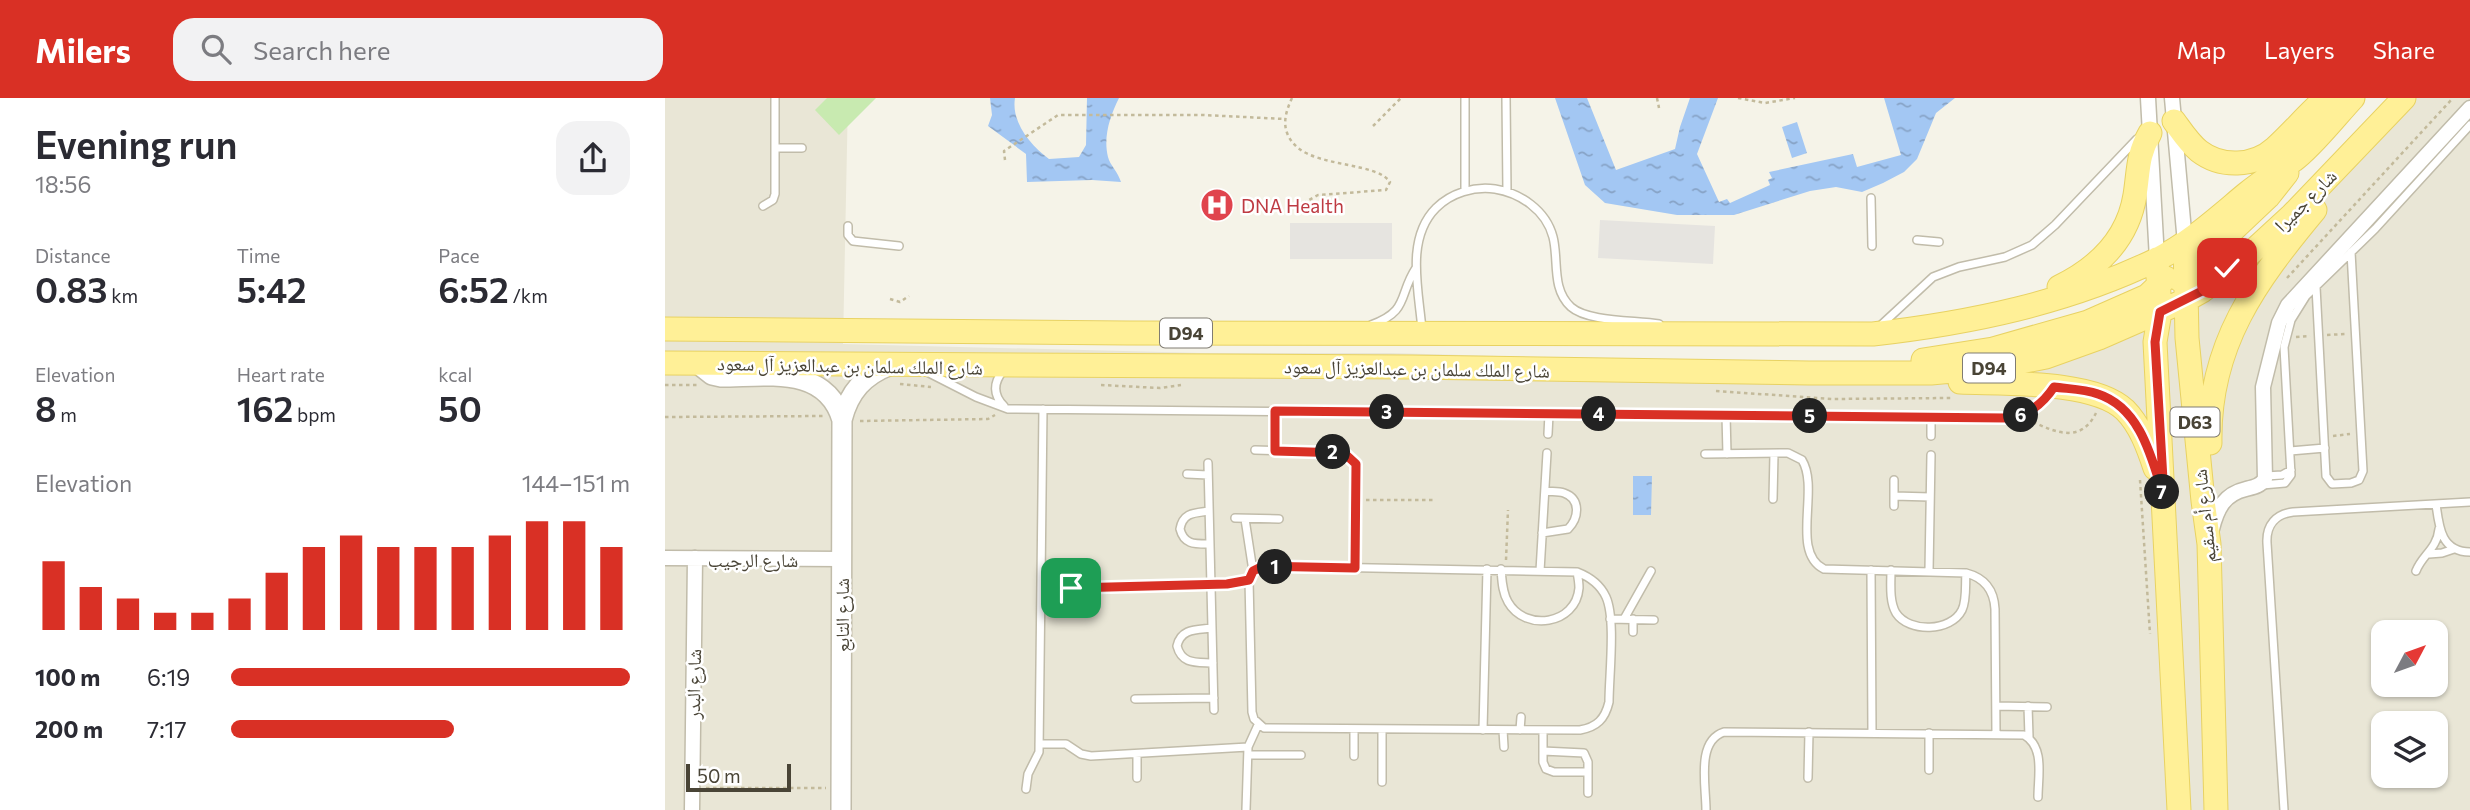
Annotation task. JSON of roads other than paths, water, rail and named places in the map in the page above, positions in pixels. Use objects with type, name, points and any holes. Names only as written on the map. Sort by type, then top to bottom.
[{"type":"main road","points":[[2174,121],[2191,143],[2206,155],[2223,162],[2243,163],[2268,154],[2326,98]]},
{"type":"main road","name":"شارع جميرا","points":[[2157,259],[2185,243],[2261,182],[2295,159],[2353,98]]},
{"type":"main road","points":[[2209,544],[2211,406],[2234,327],[2266,270],[2404,98]]},
{"type":"main road","name":"شارع جميرا","points":[[1809,373],[1993,349],[2156,298],[2186,300],[2234,268],[2292,215],[2404,98]]},
{"type":"main road","points":[[2012,310],[2083,274],[2116,243],[2133,207],[2137,164],[2150,130]]},
{"type":"main road","points":[[2069,296],[2130,289],[2156,298],[2172,290],[2186,273],[2268,197],[2295,159]]},
{"type":"main road","points":[[2156,298],[2185,243]]},
{"type":"main road","name":"شارع أم سقيم","points":[[2185,243],[2192,390],[2209,544],[2216,810]]},
{"type":"main road","points":[[2216,247],[2215,261],[2220,266],[2234,268]]},
{"type":"main road","name":"شارع أم سقيم","points":[[2157,259],[2155,342],[2179,810]]},
{"type":"main road","name":"شارع الملك سلمان بن عبدالعزيز آل سعود","points":[[665,329],[1873,334],[1968,321],[2069,296],[2157,259]]},
{"type":"main road","points":[[2156,298],[2174,344],[2187,481],[2209,544]]},
{"type":"main road","points":[[1423,333],[1453,360],[1478,369]]},
{"type":"main road","name":"شارع الملك سلمان بن عبدالعزيز آل سعود","points":[[665,363],[702,374],[1010,366],[1809,373]]},
{"type":"main road","points":[[1809,373],[2054,387],[2097,394],[2125,411],[2147,445],[2164,497]]},
{"type":"street","name":"شارع أم سقيم","points":[[2148,98],[2157,259]]},
{"type":"street","name":"شارع أم سقيم","points":[[2172,98],[2185,243]]},
{"type":"street","points":[[2209,544],[2216,515],[2225,499],[2263,480],[2263,387],[2283,314],[2294,297],[2470,108]]},
{"type":"street","name":"شارع التابع","points":[[841,810],[842,420],[845,407],[858,385],[879,369],[898,371]]},
{"type":"street","name":"شارع التابع","points":[[702,374],[805,379],[826,390],[842,420]]},
{"type":"street","name":"شارع الرجيب","points":[[665,558],[842,559]]},
{"type":"street","name":"شارع البدر","points":[[692,810],[695,558]]},
{"type":"lane","points":[[764,206],[773,200],[775,194],[775,98]]},
{"type":"lane","points":[[1465,98],[1465,191]]},
{"type":"lane","points":[[1506,98],[1507,191]]},
{"type":"lane","points":[[2263,480],[2285,483],[2290,479],[2283,357],[2285,338],[2295,311],[2399,203],[2470,124]]},
{"type":"lane","points":[[1873,334],[1933,276],[2005,257],[2032,245],[2150,130]]},
{"type":"lane","points":[[775,148],[802,148]]},
{"type":"lane","points":[[1423,333],[1416,252],[1425,222],[1436,208],[1450,198],[1465,191],[1486,188],[1507,191],[1522,198],[1546,221],[1553,236],[1558,284],[1563,297],[1572,307],[1583,314],[1708,332]]},
{"type":"lane","points":[[1871,198],[1872,247]]},
{"type":"lane","points":[[848,226],[848,234],[853,241],[879,246],[899,246]]},
{"type":"lane","points":[[1917,240],[1939,242]]},
{"type":"lane","points":[[2316,287],[2328,480],[2335,484],[2351,483],[2359,480],[2363,471],[2351,252]]},
{"type":"lane","points":[[1348,333],[1378,322],[1393,313],[1405,296],[1416,268]]},
{"type":"lane","points":[[1008,409],[999,401],[995,390],[996,380],[1010,366]]},
{"type":"lane","points":[[898,371],[963,390],[1008,409],[2006,418],[2019,416],[2039,405],[2054,387]]},
{"type":"lane","points":[[1026,789],[1028,774],[1038,757],[1039,744],[1043,409]]},
{"type":"lane","points":[[1275,411],[1275,451]]},
{"type":"lane","points":[[1548,433],[1549,414]]},
{"type":"lane","points":[[1726,415],[1727,454]]},
{"type":"lane","points":[[1931,417],[1931,436]]},
{"type":"lane","points":[[2290,451],[2325,448]]},
{"type":"lane","points":[[1255,450],[1336,452],[1351,457],[1357,471],[1355,568]]},
{"type":"lane","points":[[1540,571],[1547,453]]},
{"type":"lane","points":[[1773,499],[1774,453]]},
{"type":"lane","points":[[1705,454],[1796,455],[1807,467],[1808,551],[1816,565],[1824,569],[1966,573],[1984,582],[1994,599],[1996,734]]},
{"type":"lane","points":[[1929,571],[1931,455]]},
{"type":"lane","points":[[1208,463],[1214,710]]},
{"type":"lane","points":[[1187,474],[1208,475]]},
{"type":"lane","points":[[1894,480],[1894,506]]},
{"type":"lane","points":[[1542,533],[1569,529],[1577,513],[1569,496],[1545,491]]},
{"type":"lane","points":[[1894,496],[1930,497]]},
{"type":"lane","points":[[2284,810],[2268,529],[2276,518],[2288,512],[2470,502]]},
{"type":"lane","points":[[2416,571],[2437,542],[2439,529],[2436,504]]},
{"type":"lane","points":[[1209,512],[1185,516],[1179,529],[1186,541],[1192,544],[1210,544]]},
{"type":"lane","points":[[1235,518],[1279,519]]},
{"type":"lane","points":[[1245,519],[1253,571],[1249,580],[1252,712],[1258,725],[1269,729],[1543,730],[1591,728],[1607,713],[1610,619],[1607,598],[1595,582],[1577,572],[1263,566],[1253,571]]},
{"type":"lane","points":[[2439,529],[2444,541],[2454,549],[2470,552]]},
{"type":"lane","points":[[2429,554],[2454,549]]},
{"type":"lane","points":[[1483,730],[1487,569]]},
{"type":"lane","points":[[1504,569],[1503,591],[1512,608],[1528,620],[1537,622],[1556,619],[1572,607],[1579,589],[1577,572]]},
{"type":"lane","points":[[1871,570],[1872,733]]},
{"type":"lane","points":[[1891,570],[1892,598],[1896,612],[1907,622],[1921,626],[1945,625],[1957,617],[1964,604],[1966,573]]},
{"type":"lane","points":[[1624,619],[1651,571]]},
{"type":"lane","points":[[1071,588],[1211,585],[1249,580]]},
{"type":"lane","points":[[1610,619],[1654,620]]},
{"type":"lane","points":[[1633,619],[1633,632]]},
{"type":"lane","points":[[1212,628],[1183,633],[1177,646],[1183,659],[1213,663]]},
{"type":"lane","points":[[1135,699],[1214,698]]},
{"type":"lane","points":[[1996,706],[2047,706]]},
{"type":"lane","points":[[2028,706],[2029,737],[2038,750],[2038,797]]},
{"type":"lane","points":[[1520,730],[1521,718]]},
{"type":"lane","points":[[1246,810],[1248,751],[1258,725]]},
{"type":"lane","points":[[1354,756],[1355,730]]},
{"type":"lane","points":[[1382,730],[1382,782]]},
{"type":"lane","points":[[1503,730],[1504,747]]},
{"type":"lane","points":[[1543,730],[1544,766],[1549,771],[1588,772]]},
{"type":"lane","points":[[1706,810],[1705,749],[1711,738],[1724,732],[2018,734],[2029,737]]},
{"type":"lane","points":[[1808,778],[1809,732]]},
{"type":"lane","points":[[1929,733],[1929,770]]},
{"type":"lane","points":[[1039,744],[1070,746],[1086,756],[1248,751],[1301,754]]},
{"type":"lane","points":[[1543,751],[1584,753],[1587,757],[1588,793]]},
{"type":"lane","points":[[1137,754],[1137,778]]},
{"type":"water","points":[[990,98],[1015,98],[1016,116],[1023,132],[1049,159],[1079,157],[1086,145],[1087,98],[1119,98],[1110,119],[1106,142],[1109,160],[1121,182],[1027,182],[1026,154],[988,126],[992,115]]},
{"type":"water","points":[[1555,98],[1587,98],[1616,170],[1675,149],[1690,98],[1718,98],[1697,154],[1719,202],[1727,199],[1730,203],[1770,185],[1768,180],[1772,178],[1769,172],[1853,154],[1857,167],[1901,155],[1884,98],[1955,98],[1936,113],[1917,159],[1904,172],[1862,192],[1836,187],[1810,191],[1734,215],[1677,215],[1605,203],[1585,185]]},
{"type":"water","points":[[1797,122],[1807,153],[1792,158],[1782,127]]},
{"type":"water","points":[[1633,476],[1652,476],[1651,515],[1633,515]]},
{"type":"place","name":"DNA Health","points":[[1217,205]]}]
